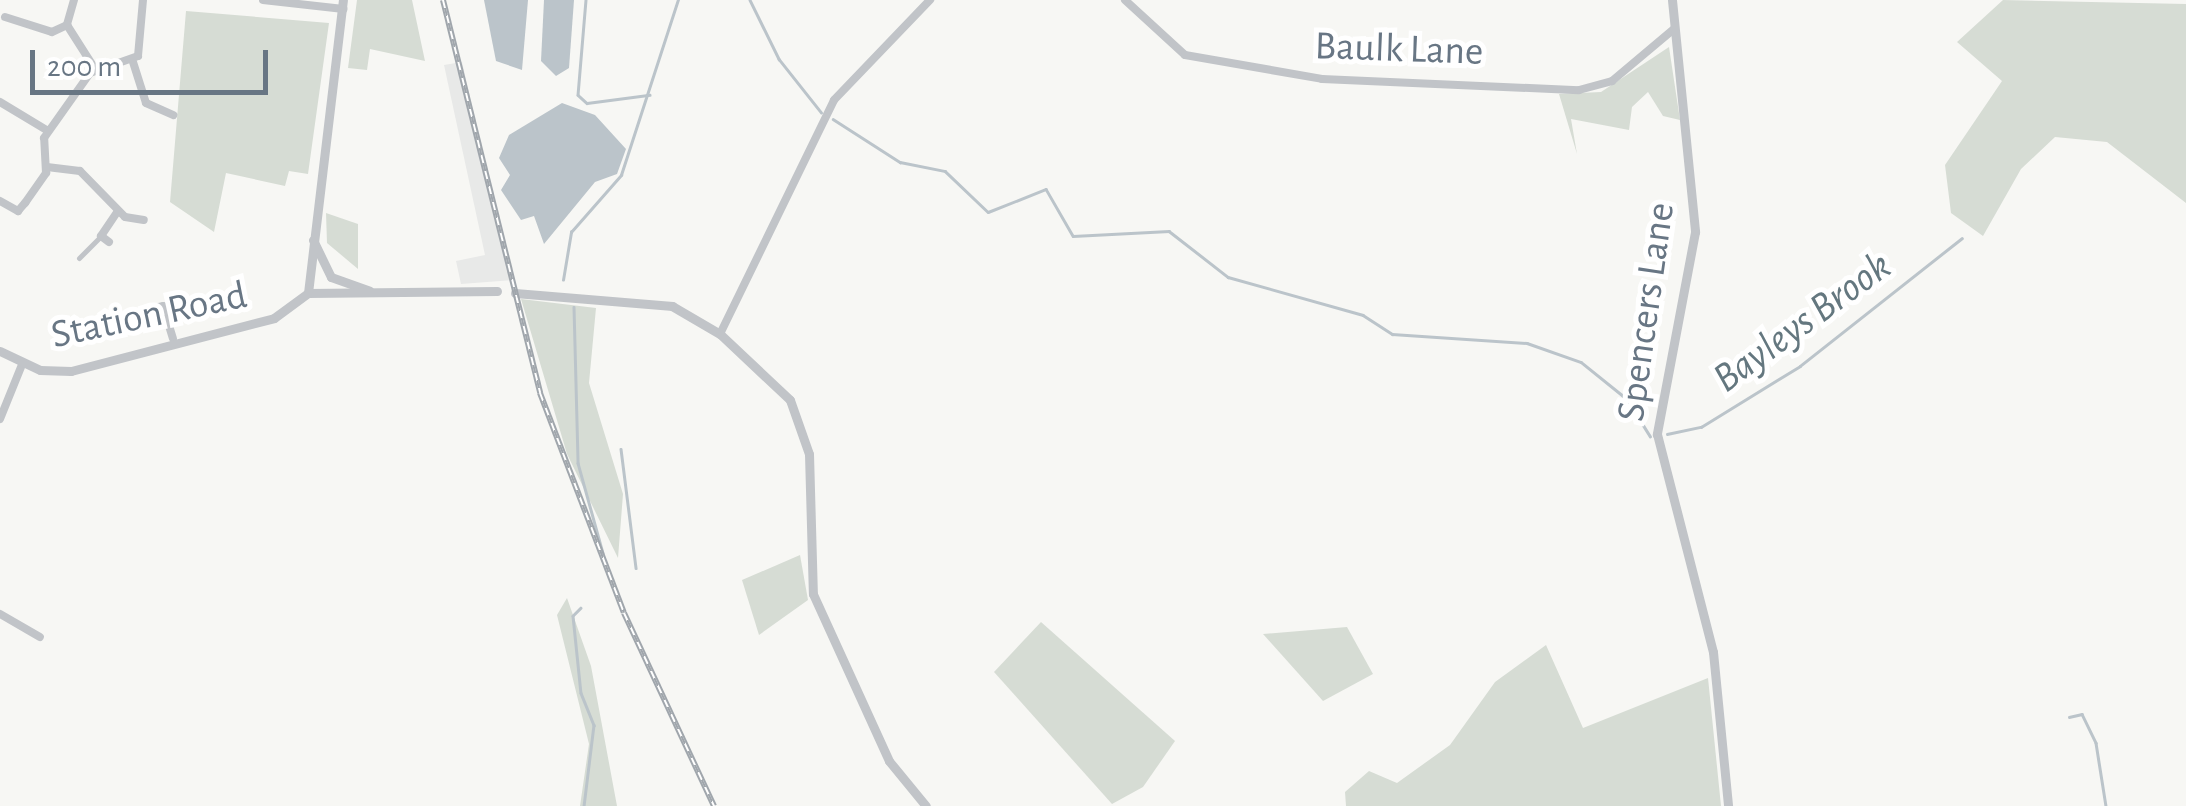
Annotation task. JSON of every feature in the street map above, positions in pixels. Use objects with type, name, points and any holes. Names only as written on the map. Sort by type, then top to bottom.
[{"type":"street","points":[[74,0],[68,25],[95,69]]},
{"type":"street","points":[[143,0],[133,62],[146,103],[172,114]]},
{"type":"street","points":[[263,0],[343,4]]},
{"type":"street","points":[[720,334],[834,100],[930,0]]},
{"type":"street","name":"Baulk Lane","points":[[1125,0],[1186,55],[1322,79],[1579,90],[1612,81],[1674,29]]},
{"type":"street","name":"Spencers Lane","points":[[1672,0],[1695,232],[1657,434],[1713,652],[1728,806]]},
{"type":"street","name":"Station Road","points":[[0,350],[22,362],[70,370],[173,338],[274,318],[308,293],[306,276],[343,4]]},
{"type":"street","points":[[6,18],[52,32],[68,25]]},
{"type":"street","points":[[0,201],[18,211],[47,167],[48,131],[95,69],[133,62]]},
{"type":"street","points":[[0,102],[48,131]]},
{"type":"street","points":[[47,167],[80,171],[118,211],[144,220]]},
{"type":"street","points":[[79,258],[105,239],[118,211]]},
{"type":"street","points":[[313,240],[328,274],[326,296]]},
{"type":"street","points":[[306,276],[328,274],[373,291]]},
{"type":"street","points":[[308,293],[326,296],[373,291],[497,291]]},
{"type":"street","points":[[514,292],[672,306],[720,334],[798,414],[810,454],[813,594],[889,762],[926,806]]},
{"type":"street","points":[[161,306],[173,338]]},
{"type":"street","points":[[0,419],[22,362]]},
{"type":"street","points":[[0,614],[41,629]]},
{"type":"shaded area","points":[[357,0],[412,0],[425,61],[370,49],[367,70],[348,68]]},
{"type":"shaded area","points":[[484,0],[528,0],[522,70],[496,61]]},
{"type":"shaded area","points":[[544,0],[574,0],[569,68],[556,76],[541,61]]},
{"type":"shaded area","points":[[2003,0],[2186,4],[2186,203],[2107,142],[2055,137],[2021,169],[1983,236],[1951,213],[1945,165],[2002,81],[1957,42]]},
{"type":"shaded area","points":[[186,11],[329,23],[308,174],[289,171],[285,186],[226,173],[214,232],[170,202]]},
{"type":"shaded area","points":[[1669,47],[1680,120],[1663,116],[1648,92],[1632,107],[1629,130],[1571,119],[1577,154],[1559,94],[1601,92]]},
{"type":"shaded area","points":[[462,62],[515,280],[461,284],[456,261],[485,255],[444,65]]},
{"type":"shaded area","points":[[562,103],[595,115],[626,149],[617,174],[595,182],[544,244],[534,216],[521,220],[501,190],[510,175],[499,158],[509,135]]},
{"type":"shaded area","points":[[326,213],[358,224],[358,269],[327,243]]},
{"type":"shaded area","points":[[521,299],[596,308],[589,383],[623,494],[618,558],[567,454]]},
{"type":"shaded area","points":[[800,555],[808,600],[759,635],[742,580]]},
{"type":"shaded area","points":[[567,598],[591,666],[617,806],[580,806],[589,744],[557,615]]},
{"type":"shaded area","points":[[1041,622],[1175,741],[1143,787],[1112,804],[994,672]]},
{"type":"shaded area","points":[[1347,627],[1373,674],[1323,701],[1263,634]]},
{"type":"shaded area","points":[[1546,645],[1583,728],[1708,678],[1721,806],[1346,806],[1345,792],[1369,771],[1397,783],[1450,745],[1495,682]]},
{"type":"waterway","points":[[586,0],[578,95],[587,103],[649,95]]},
{"type":"waterway","points":[[563,280],[571,232],[621,175],[678,0]]},
{"type":"waterway","name":"Bayleys Brook","points":[[750,0],[779,59],[821,112]]},
{"type":"waterway","name":"Bayleys Brook","points":[[833,119],[900,162],[945,171],[988,212],[1046,189],[1073,236],[1169,231],[1228,277],[1363,315],[1392,334],[1527,343],[1581,362],[1627,399],[1650,436]]},
{"type":"waterway","name":"Bayleys Brook","points":[[1667,434],[1701,427],[1800,366],[1962,238]]},
{"type":"waterway","points":[[574,307],[578,463],[603,553]]},
{"type":"waterway","points":[[621,449],[636,568]]},
{"type":"waterway","points":[[581,608],[573,616],[581,693],[594,725],[584,806]]},
{"type":"waterway","points":[[2069,717],[2082,714],[2096,743],[2106,806]]},
{"type":"railway","points":[[443,0],[540,393],[624,613],[714,806]]}]
